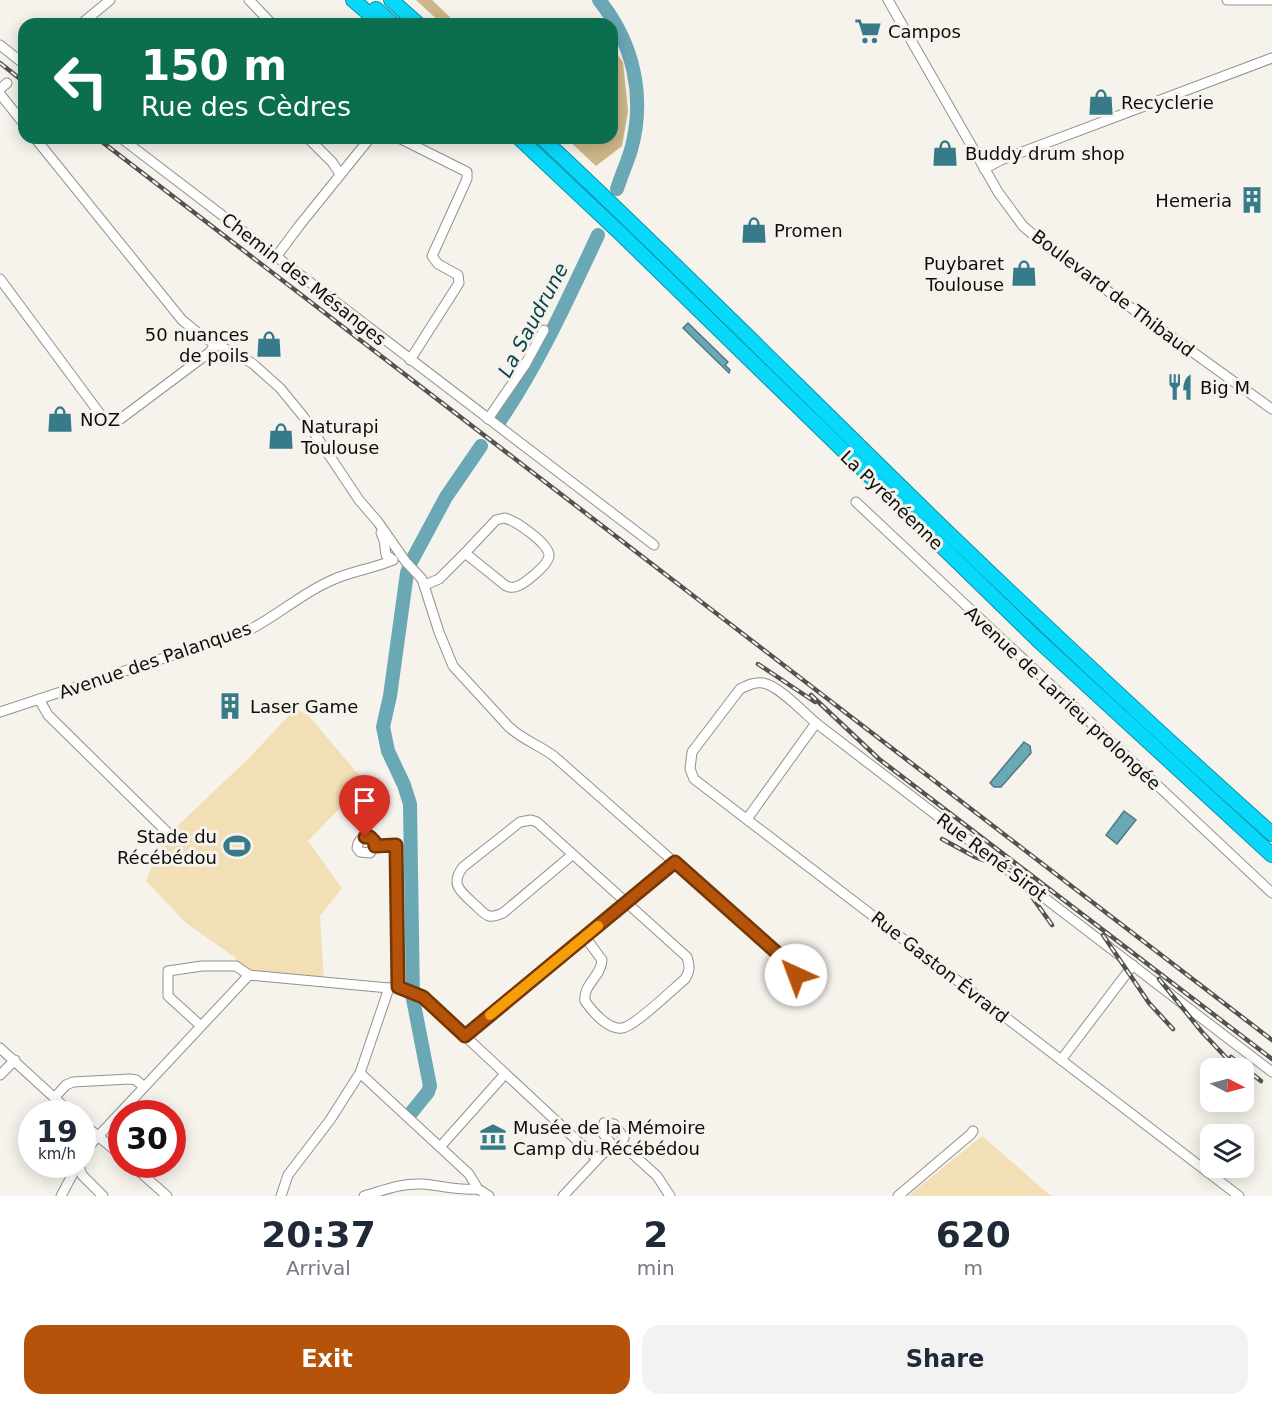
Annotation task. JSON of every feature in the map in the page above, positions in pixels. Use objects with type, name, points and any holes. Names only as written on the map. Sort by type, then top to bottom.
[{"type":"highway","points":[[353,0],[374,18]]},
{"type":"highway","points":[[366,0],[386,18]]},
{"type":"highway","points":[[391,0],[411,18]]},
{"type":"highway","name":"La Pyrénéenne","points":[[525,144],[620,233],[1038,640],[1272,855]]},
{"type":"highway","name":"La Pyrénéenne","points":[[548,144],[626,217],[994,578],[1272,834]]},
{"type":"street","points":[[88,18],[110,0]]},
{"type":"street","points":[[249,0],[266,18]]},
{"type":"street","name":"Boulevard de Thibaud","points":[[888,0],[984,169],[1023,226],[1045,245],[1272,409]]},
{"type":"street","points":[[1227,0],[1272,0]]},
{"type":"street","points":[[0,45],[18,59]]},
{"type":"street","points":[[984,169],[1001,160],[1272,58]]},
{"type":"street","points":[[0,94],[18,116]]},
{"type":"street","points":[[40,144],[192,330],[252,363],[280,388],[303,416],[369,513],[378,522],[392,555],[406,562],[425,585],[439,632],[453,666],[517,735],[555,757],[794,968],[796,975]]},
{"type":"street","name":"Chemin des Mésanges","points":[[129,144],[654,545]]},
{"type":"street","points":[[314,144],[332,162],[340,174]]},
{"type":"street","points":[[276,257],[365,144]]},
{"type":"street","points":[[410,360],[459,283],[458,275],[438,264],[432,256],[467,180],[467,171],[411,144]]},
{"type":"street","points":[[0,279],[106,422],[115,423],[210,352],[215,344]]},
{"type":"street","points":[[488,419],[525,365],[544,330]]},
{"type":"street","name":"Avenue de Larrieu prolongée","points":[[856,502],[1272,893]]},
{"type":"street","points":[[425,585],[439,579],[496,520],[512,519],[547,546],[549,554],[546,564],[522,585],[513,588],[506,586],[465,553]]},
{"type":"street","name":"Avenue des Palanques","points":[[0,712],[249,630],[267,621],[314,589],[332,580],[370,567],[377,567],[392,555]]},
{"type":"street","name":"Rue René Sirot","points":[[716,721],[741,689],[749,684],[765,683],[772,686],[816,723],[1272,1072]]},
{"type":"street","points":[[39,699],[48,715],[169,834]]},
{"type":"street","name":"Rue Gaston Évrard","points":[[716,721],[692,752],[690,769],[694,779],[1239,1196]]},
{"type":"street","points":[[747,819],[816,723]]},
{"type":"street","points":[[572,855],[503,913],[496,916],[489,916],[483,912],[460,890],[456,883],[463,867],[520,822],[526,820],[537,822],[687,957],[690,965],[685,979],[629,1026],[616,1028],[609,1026],[585,1001],[586,989],[600,971],[602,960],[585,937]]},
{"type":"street","points":[[281,1196],[288,1175],[330,1120],[360,1073],[398,989],[396,845],[375,846]]},
{"type":"street","points":[[465,1036],[675,862]]},
{"type":"street","points":[[1061,1060],[1133,965]]},
{"type":"street","points":[[201,1026],[168,996],[168,971],[202,966],[236,966],[249,975],[398,989],[418,995],[423,997],[597,1160]]},
{"type":"street","points":[[96,1140],[249,975]]},
{"type":"street","points":[[0,1048],[58,1100]]},
{"type":"street","points":[[0,1076],[15,1060]]},
{"type":"street","points":[[360,1073],[469,1174],[478,1189],[489,1196]]},
{"type":"street","points":[[440,1147],[506,1074]]},
{"type":"street","points":[[55,1097],[66,1085],[73,1082],[130,1079],[144,1087]]},
{"type":"street","points":[[898,1196],[973,1131]]},
{"type":"street","points":[[96,1134],[108,1144]]},
{"type":"street","points":[[563,1196],[607,1149],[617,1146],[626,1148],[657,1176],[670,1196]]},
{"type":"street","points":[[61,1196],[71,1178]]},
{"type":"street","points":[[85,1178],[103,1196]]},
{"type":"street","points":[[147,1178],[167,1196]]},
{"type":"street","points":[[364,1196],[399,1185],[417,1184],[465,1191],[478,1189]]},
{"type":"shaded area","points":[[416,0],[432,0],[451,18],[436,18]]},
{"type":"shaded area","points":[[618,56],[623,62],[628,111],[622,146],[596,166],[572,144],[618,144]]},
{"type":"shaded area","name":"Stade du Récébédou","points":[[295,709],[308,715],[365,782],[308,841],[342,888],[320,916],[324,983],[249,975],[236,966],[236,958],[187,924],[146,881],[159,850],[169,834],[250,757]]},
{"type":"shaded area","points":[[982,1136],[1051,1196],[908,1196]]},
{"type":"water","points":[[688,323],[728,362],[725,365],[730,370],[729,373],[683,328]]},
{"type":"water","points":[[1024,742],[1030,746],[1031,753],[1001,787],[994,787],[990,783]]},
{"type":"water","points":[[1124,811],[1136,820],[1117,844],[1106,835]]},
{"type":"waterway","name":"La Saudrune","points":[[599,0],[612,18]]},
{"type":"waterway","name":"La Saudrune","points":[[617,189],[631,150],[637,110],[633,70],[618,30]]},
{"type":"waterway","name":"La Saudrune","points":[[499,422],[540,354],[598,235]]},
{"type":"waterway","name":"La Saudrune","points":[[411,1113],[428,1092],[430,1086],[413,999],[410,804],[388,751],[383,727],[390,696],[407,573],[446,497],[481,446]]},
{"type":"railway","points":[[0,63],[18,77]]},
{"type":"railway","points":[[105,144],[1272,1040]]},
{"type":"railway","points":[[758,664],[815,702]]},
{"type":"railway","points":[[811,695],[879,759],[1272,1059]]},
{"type":"railway","points":[[942,839],[975,857],[1030,878]]},
{"type":"railway","points":[[1015,873],[1052,925]]},
{"type":"railway","points":[[1103,935],[1149,1003],[1173,1029]]},
{"type":"railway","points":[[1159,979],[1227,1058]]},
{"type":"railway","points":[[1231,1057],[1261,1081]]},
{"type":"slow traffic","points":[[490,1015],[598,926]]},
{"type":"place","name":"Campos","points":[[868,31]]},
{"type":"place","name":"Recyclerie","points":[[1101,102]]},
{"type":"place","name":"Buddy drum shop","points":[[945,153]]},
{"type":"place","name":"Hemeria","points":[[1252,200]]},
{"type":"place","name":"Promen","points":[[754,230]]},
{"type":"place","name":"Puybaret Toulouse","points":[[1024,273]]},
{"type":"place","name":"50 nuances de poils","points":[[269,344]]},
{"type":"place","name":"Big M","points":[[1180,387]]},
{"type":"place","name":"NOZ","points":[[60,419]]},
{"type":"place","name":"Naturapi Toulouse","points":[[281,436]]},
{"type":"place","name":"Laser Game","points":[[230,706]]},
{"type":"place","name":"Stade du Récébédou","points":[[237,846]]},
{"type":"place","name":"Musée de la Mémoire Camp du Récébédou","points":[[493,1137]]},
{"type":"route","points":[[365,837],[370,837],[375,846],[396,845],[398,987],[423,997],[465,1036],[675,862],[794,968],[796,975]]}]
